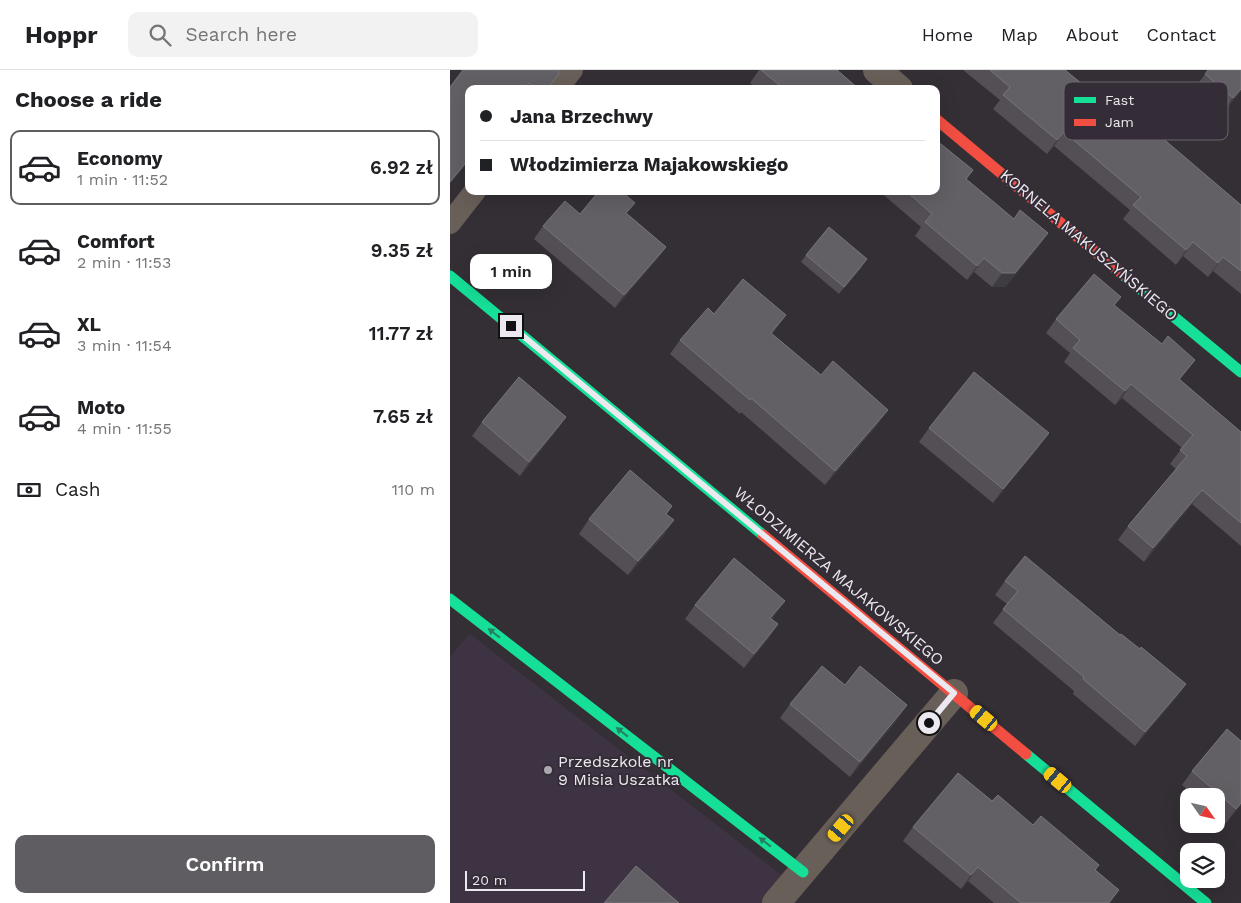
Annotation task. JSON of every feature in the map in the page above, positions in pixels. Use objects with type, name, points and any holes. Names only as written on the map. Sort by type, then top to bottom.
[{"type":"street","points":[[877,70],[894,85]]},
{"type":"street","name":"KORNELA MAKUSZYŃSKIEGO","points":[[940,122],[1241,372]]},
{"type":"street","name":"WŁODZIMIERZA MAJAKOWSKIEGO","points":[[450,276],[1206,903]]},
{"type":"street","points":[[450,599],[803,872]]},
{"type":"street","points":[[776,903],[954,693]]},
{"type":"lane","points":[[560,85],[572,70]]},
{"type":"lane","points":[[450,224],[472,195]]},
{"type":"shaded area","name":"Przedszkole nr 9 Misia Uszatka","points":[[470,634],[793,884],[775,903],[450,903],[450,656]]},
{"type":"building","points":[[463,70],[558,70],[559,74],[550,85],[532,85],[529,83],[527,85],[465,85],[465,164],[450,182],[450,87]]},
{"type":"building","points":[[761,70],[837,70],[854,85],[779,85]]},
{"type":"building","points":[[990,70],[1065,70],[1080,82],[1064,82],[1064,132],[1057,140],[1003,95],[1010,87]]},
{"type":"building","points":[[1208,70],[1241,70],[1241,89],[1233,98],[1228,94],[1228,82],[1214,82],[1205,74]]},
{"type":"building","points":[[1073,140],[1165,140],[1241,205],[1241,271],[1223,257],[1218,263],[1193,242],[1186,250],[1133,205],[1141,197]]},
{"type":"building","points":[[940,143],[973,170],[966,179],[1014,219],[1020,210],[1048,233],[1015,273],[1002,273],[984,258],[977,266],[925,222],[932,214],[911,195],[940,195]]},
{"type":"building","points":[[596,195],[626,195],[635,203],[626,213],[666,247],[624,295],[543,226],[565,201],[580,214]]},
{"type":"building","points":[[829,227],[867,259],[844,287],[806,255]]},
{"type":"building","points":[[1094,274],[1121,297],[1114,305],[1162,344],[1168,336],[1195,360],[1179,379],[1241,432],[1241,523],[1202,490],[1153,548],[1128,526],[1187,456],[1180,450],[1193,435],[1131,384],[1125,391],[1073,348],[1080,340],[1056,319]]},
{"type":"building","points":[[743,279],[786,315],[771,333],[821,375],[833,361],[888,410],[835,471],[751,398],[750,400],[680,340],[708,308],[714,314]]},
{"type":"building","points":[[974,372],[1049,433],[1003,489],[929,428]]},
{"type":"building","points":[[519,377],[566,417],[529,462],[482,422]]},
{"type":"building","points":[[630,470],[672,506],[666,514],[674,520],[638,561],[589,519]]},
{"type":"building","points":[[1025,556],[1120,635],[1140,649],[1141,647],[1186,684],[1145,732],[1083,679],[1084,677],[1003,609],[1018,591],[1005,581]]},
{"type":"building","points":[[734,558],[785,601],[770,618],[778,624],[754,654],[695,605]]},
{"type":"building","points":[[822,666],[845,685],[860,666],[907,705],[860,762],[790,704]]},
{"type":"building","points":[[1227,729],[1241,741],[1241,803],[1236,809],[1225,800],[1225,788],[1212,788],[1192,771]]},
{"type":"building","points":[[958,773],[992,801],[998,795],[1033,825],[1041,816],[1099,865],[1095,870],[1119,890],[1108,903],[1021,903],[978,867],[971,875],[913,827]]},
{"type":"building","points":[[636,866],[679,903],[604,903]]},
{"type":"traffic: fast","points":[[1122,274],[1241,372]]},
{"type":"traffic: fast","points":[[450,276],[763,535]]},
{"type":"traffic: fast","points":[[450,599],[803,872]]},
{"type":"traffic: fast","points":[[1026,754],[1206,903]]},
{"type":"traffic: jam","points":[[940,122],[1122,274]]},
{"type":"traffic: jam","points":[[763,535],[1026,754]]},
{"type":"place","name":"Przedszkole nr 9 Misia Uszatka","points":[[548,770]]},
{"type":"route","points":[[511,326],[954,693],[929,723]]}]
